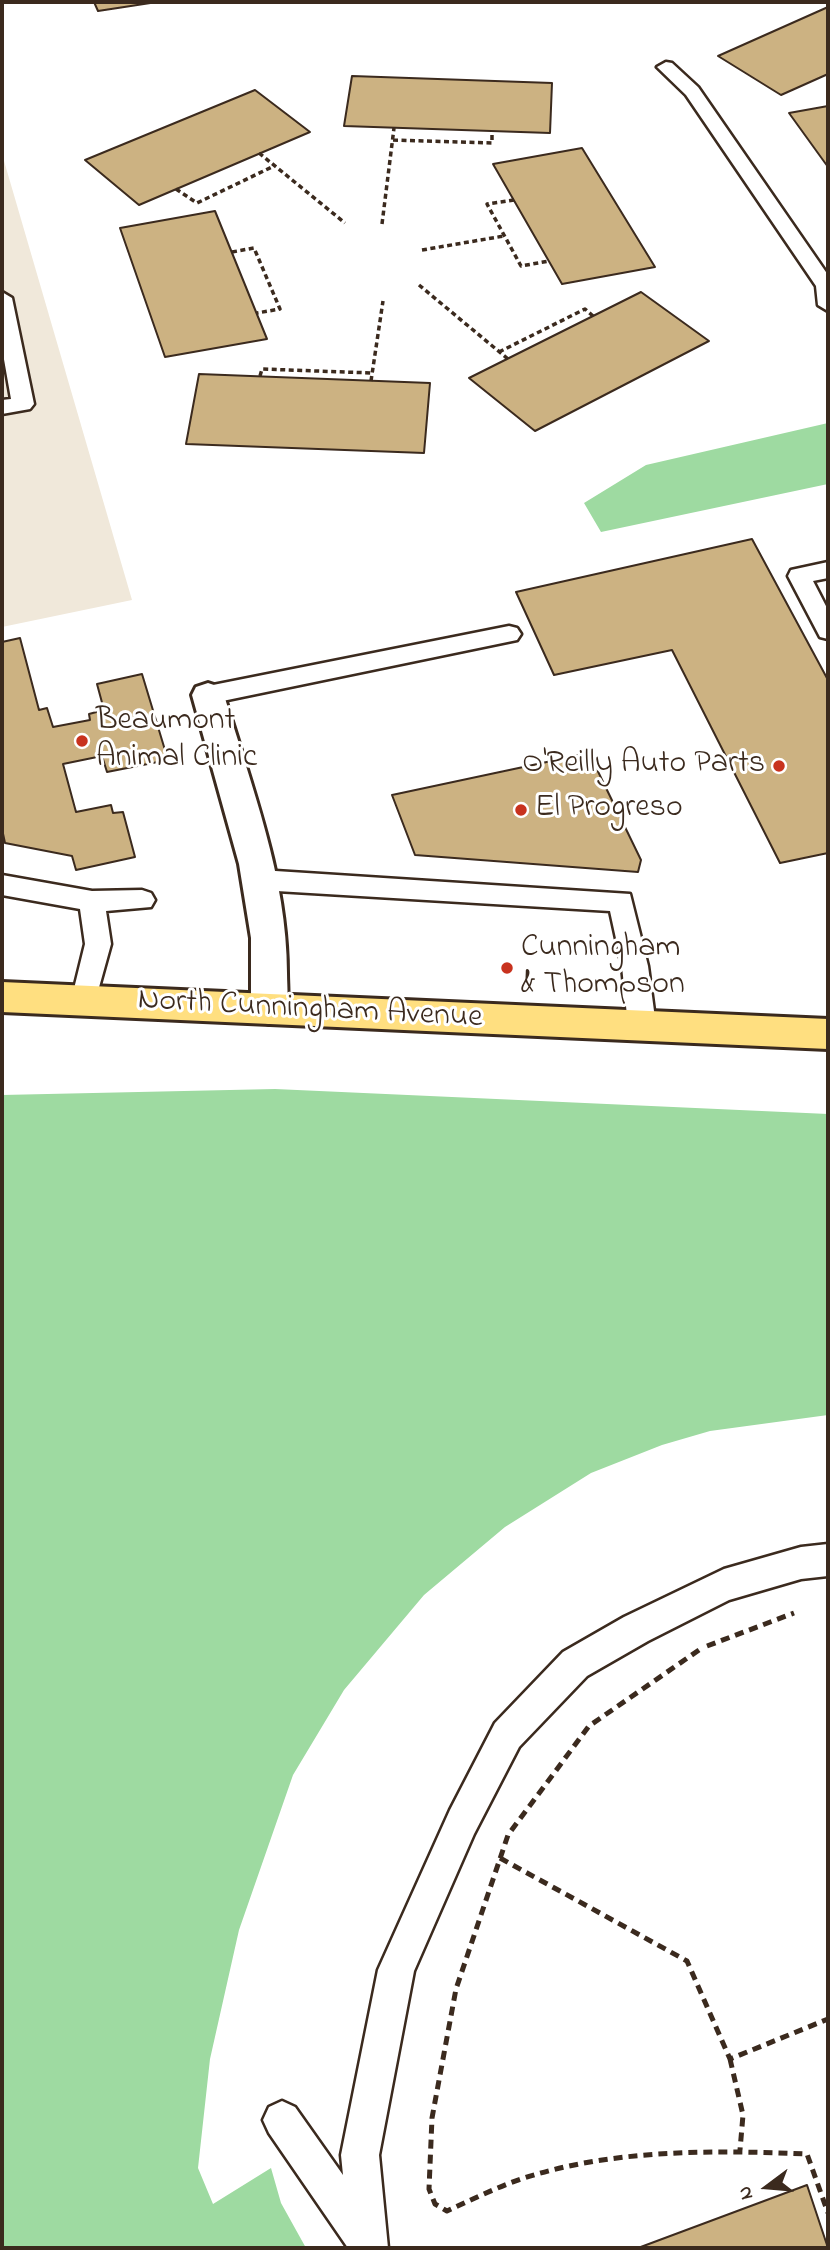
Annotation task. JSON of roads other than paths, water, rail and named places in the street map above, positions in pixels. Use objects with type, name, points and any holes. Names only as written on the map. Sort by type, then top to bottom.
[{"type":"main road","name":"North Cunningham Avenue","points":[[2,997],[828,1034]]},
{"type":"street","points":[[208,695],[260,880],[269,938],[269,1009]]},
{"type":"lane","points":[[666,67],[692,91],[818,274],[826,286],[828,305]]},
{"type":"lane","points":[[2,299],[23,404],[2,407]]},
{"type":"lane","points":[[828,570],[799,576],[828,631]]},
{"type":"lane","points":[[208,695],[509,634]]},
{"type":"lane","points":[[260,880],[621,901],[635,966],[642,1026]]},
{"type":"lane","points":[[2,885],[92,901],[142,900]]},
{"type":"lane","points":[[84,1001],[98,944],[92,901]]},
{"type":"lane","points":[[369,2247],[360,2155],[396,1970],[461,1822],[507,1735],[575,1664],[636,1629],[724,1585],[801,1563],[828,1560]]},
{"type":"lane","points":[[282,2120],[369,2247]]},
{"type":"place","name":"Beaumont Animal Clinic","points":[[82,741]]},
{"type":"place","name":"O'Reilly Auto Parts","points":[[779,766]]},
{"type":"place","name":"El Progreso","points":[[521,810]]},
{"type":"place","name":"Cunningham & Thompson","points":[[507,968]]}]
